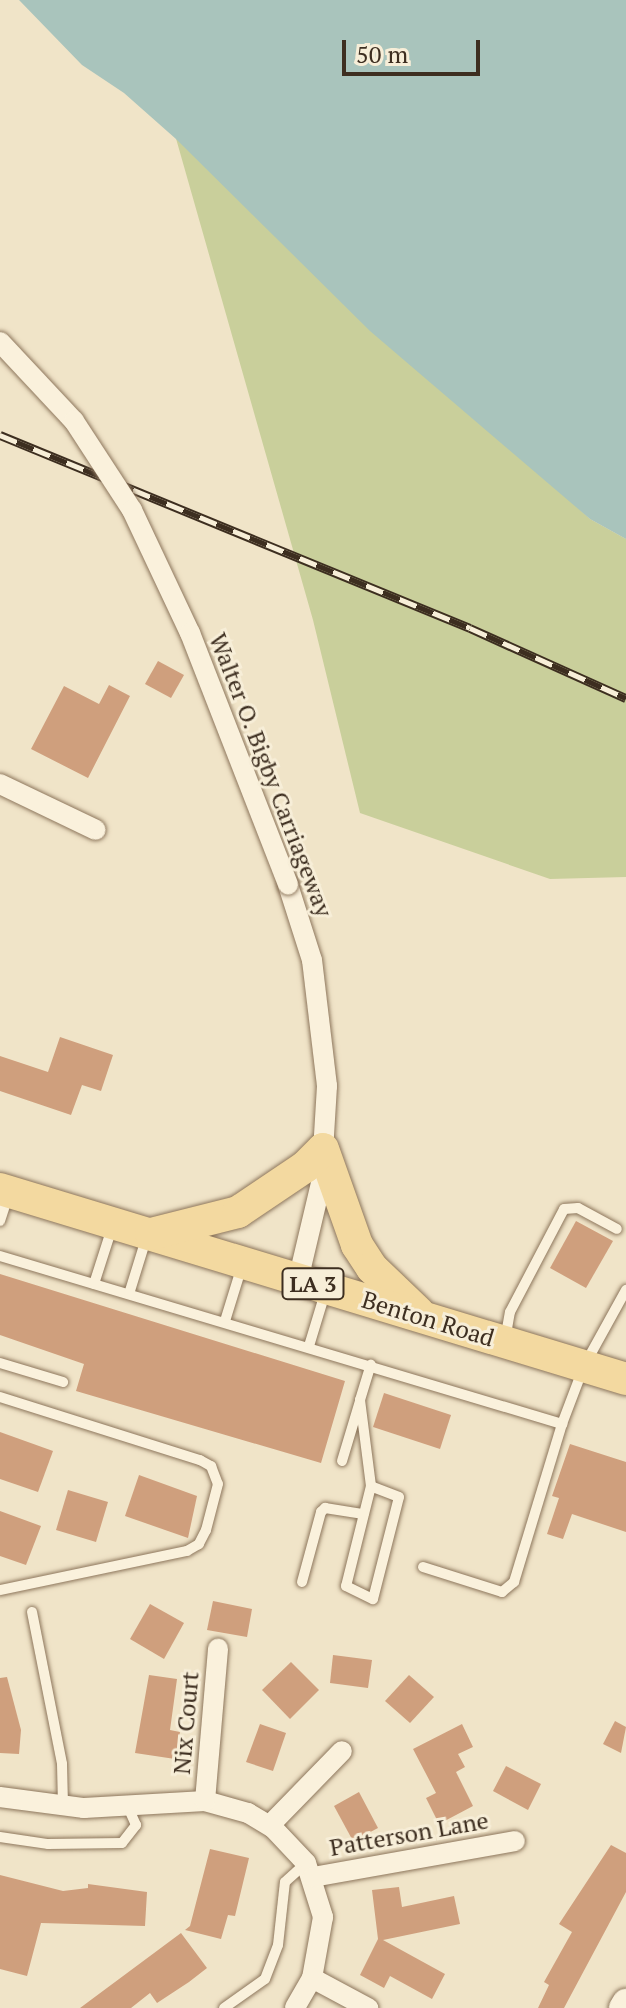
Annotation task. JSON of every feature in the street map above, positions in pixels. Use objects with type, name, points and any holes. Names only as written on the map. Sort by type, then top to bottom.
[{"type":"main road","points":[[148,1234],[238,1212],[296,1175],[323,1149],[357,1245],[372,1268],[424,1317]]},
{"type":"main road","name":"Benton Road","points":[[3,1201],[114,1224],[626,1379]]},
{"type":"street","name":"Walter O. Bigby Carriageway","points":[[0,342],[74,421],[132,510],[190,633],[288,885],[312,960],[323,1022],[323,1149],[312,1284]]},
{"type":"street","points":[[0,784],[96,830]]},
{"type":"street","name":"Nix Court","points":[[205,1801],[218,1649]]},
{"type":"street","points":[[270,1825],[342,1751]]},
{"type":"street","points":[[0,1797],[63,1806],[128,1807],[205,1801],[248,1813],[270,1825],[288,1839],[309,1870],[323,1927],[312,1978],[295,2008]]},
{"type":"street","name":"Patterson Lane","points":[[309,1870],[515,1841]]},
{"type":"street","points":[[312,1978],[368,2008]]},
{"type":"street","points":[[623,2008],[626,2003]]},
{"type":"lane","points":[[505,1342],[510,1312],[564,1209],[578,1208],[617,1229]]},
{"type":"lane","points":[[94,1284],[114,1224]]},
{"type":"lane","points":[[129,1294],[148,1234]]},
{"type":"lane","points":[[0,1256],[562,1424]]},
{"type":"lane","points":[[225,1321],[242,1264]]},
{"type":"lane","points":[[309,1346],[312,1284]]},
{"type":"lane","points":[[423,1567],[502,1592],[514,1582],[562,1424],[584,1366],[626,1290]]},
{"type":"lane","points":[[0,1363],[63,1382]]},
{"type":"lane","points":[[342,1461],[371,1365]]},
{"type":"lane","points":[[0,1397],[200,1460],[211,1466],[218,1484],[206,1530],[187,1551],[0,1590]]},
{"type":"lane","points":[[360,1400],[371,1486],[346,1586],[373,1599],[399,1497],[371,1486]]},
{"type":"lane","points":[[302,1582],[321,1512],[325,1508],[364,1514]]},
{"type":"lane","points":[[32,1612],[62,1764],[63,1806]]},
{"type":"lane","points":[[0,1837],[48,1844],[122,1843],[136,1825],[128,1807]]},
{"type":"lane","points":[[224,2008],[265,1979],[278,1945],[285,1882],[309,1870]]},
{"type":"green space","points":[[175,135],[590,519],[626,539],[626,877],[550,879],[360,813],[313,620]]},
{"type":"water","points":[[19,0],[626,0],[626,539],[590,519],[370,331],[176,139],[124,93],[82,65]]},
{"type":"building","points":[[158,661],[184,675],[171,698],[145,684]]},
{"type":"building","points":[[109,685],[130,696],[88,778],[31,749],[64,686],[99,704]]},
{"type":"building","points":[[60,1037],[113,1055],[101,1091],[82,1085],[71,1115],[0,1091],[0,1056],[48,1072]]},
{"type":"building","points":[[576,1221],[613,1241],[586,1288],[550,1268]]},
{"type":"building","points":[[0,1274],[345,1381],[321,1463],[76,1391],[84,1364],[0,1335]]},
{"type":"building","points":[[384,1393],[451,1415],[440,1449],[373,1427]]},
{"type":"building","points":[[0,1432],[53,1451],[38,1492],[0,1479]]},
{"type":"building","points":[[570,1444],[626,1462],[626,1532],[572,1514],[563,1539],[547,1534],[559,1498],[552,1496]]},
{"type":"building","points":[[139,1475],[197,1496],[188,1538],[125,1516]]},
{"type":"building","points":[[68,1490],[108,1502],[96,1542],[56,1530]]},
{"type":"building","points":[[0,1511],[41,1526],[26,1565],[0,1556]]},
{"type":"building","points":[[213,1601],[252,1609],[247,1637],[207,1630]]},
{"type":"building","points":[[150,1604],[184,1623],[164,1659],[130,1639]]},
{"type":"building","points":[[333,1655],[372,1660],[368,1688],[330,1683]]},
{"type":"building","points":[[291,1662],[319,1690],[290,1719],[262,1690]]},
{"type":"building","points":[[149,1675],[177,1679],[170,1730],[180,1732],[175,1759],[135,1753]]},
{"type":"building","points":[[409,1675],[434,1697],[410,1723],[385,1701]]},
{"type":"building","points":[[7,1677],[21,1730],[19,1754],[0,1753],[0,1678]]},
{"type":"building","points":[[615,1721],[626,1727],[621,1753],[603,1744]]},
{"type":"building","points":[[260,1724],[286,1733],[273,1771],[246,1762]]},
{"type":"building","points":[[462,1724],[473,1747],[458,1754],[465,1767],[456,1772],[473,1806],[439,1824],[426,1798],[436,1793],[413,1749]]},
{"type":"building","points":[[506,1766],[541,1784],[528,1810],[493,1791]]},
{"type":"building","points":[[359,1792],[378,1828],[353,1841],[334,1806]]},
{"type":"building","points":[[611,1845],[626,1853],[626,1892],[564,2008],[538,2008],[549,1985],[544,1982],[572,1932],[559,1924]]},
{"type":"building","points":[[210,1849],[249,1858],[235,1916],[228,1915],[221,1939],[185,1930],[190,1926]]},
{"type":"building","points":[[0,1875],[63,1891],[88,1888],[88,1884],[147,1892],[145,1926],[41,1923],[27,1976],[0,1969]]},
{"type":"building","points":[[399,1887],[402,1907],[454,1896],[460,1924],[383,1940],[445,1974],[432,1999],[390,1976],[384,1988],[360,1975],[378,1939],[372,1890]]},
{"type":"building","points":[[181,1933],[207,1968],[189,1982],[157,2003],[150,1993],[131,2008],[80,2008]]},
{"type":"railway","points":[[0,435],[470,628],[626,698]]}]
